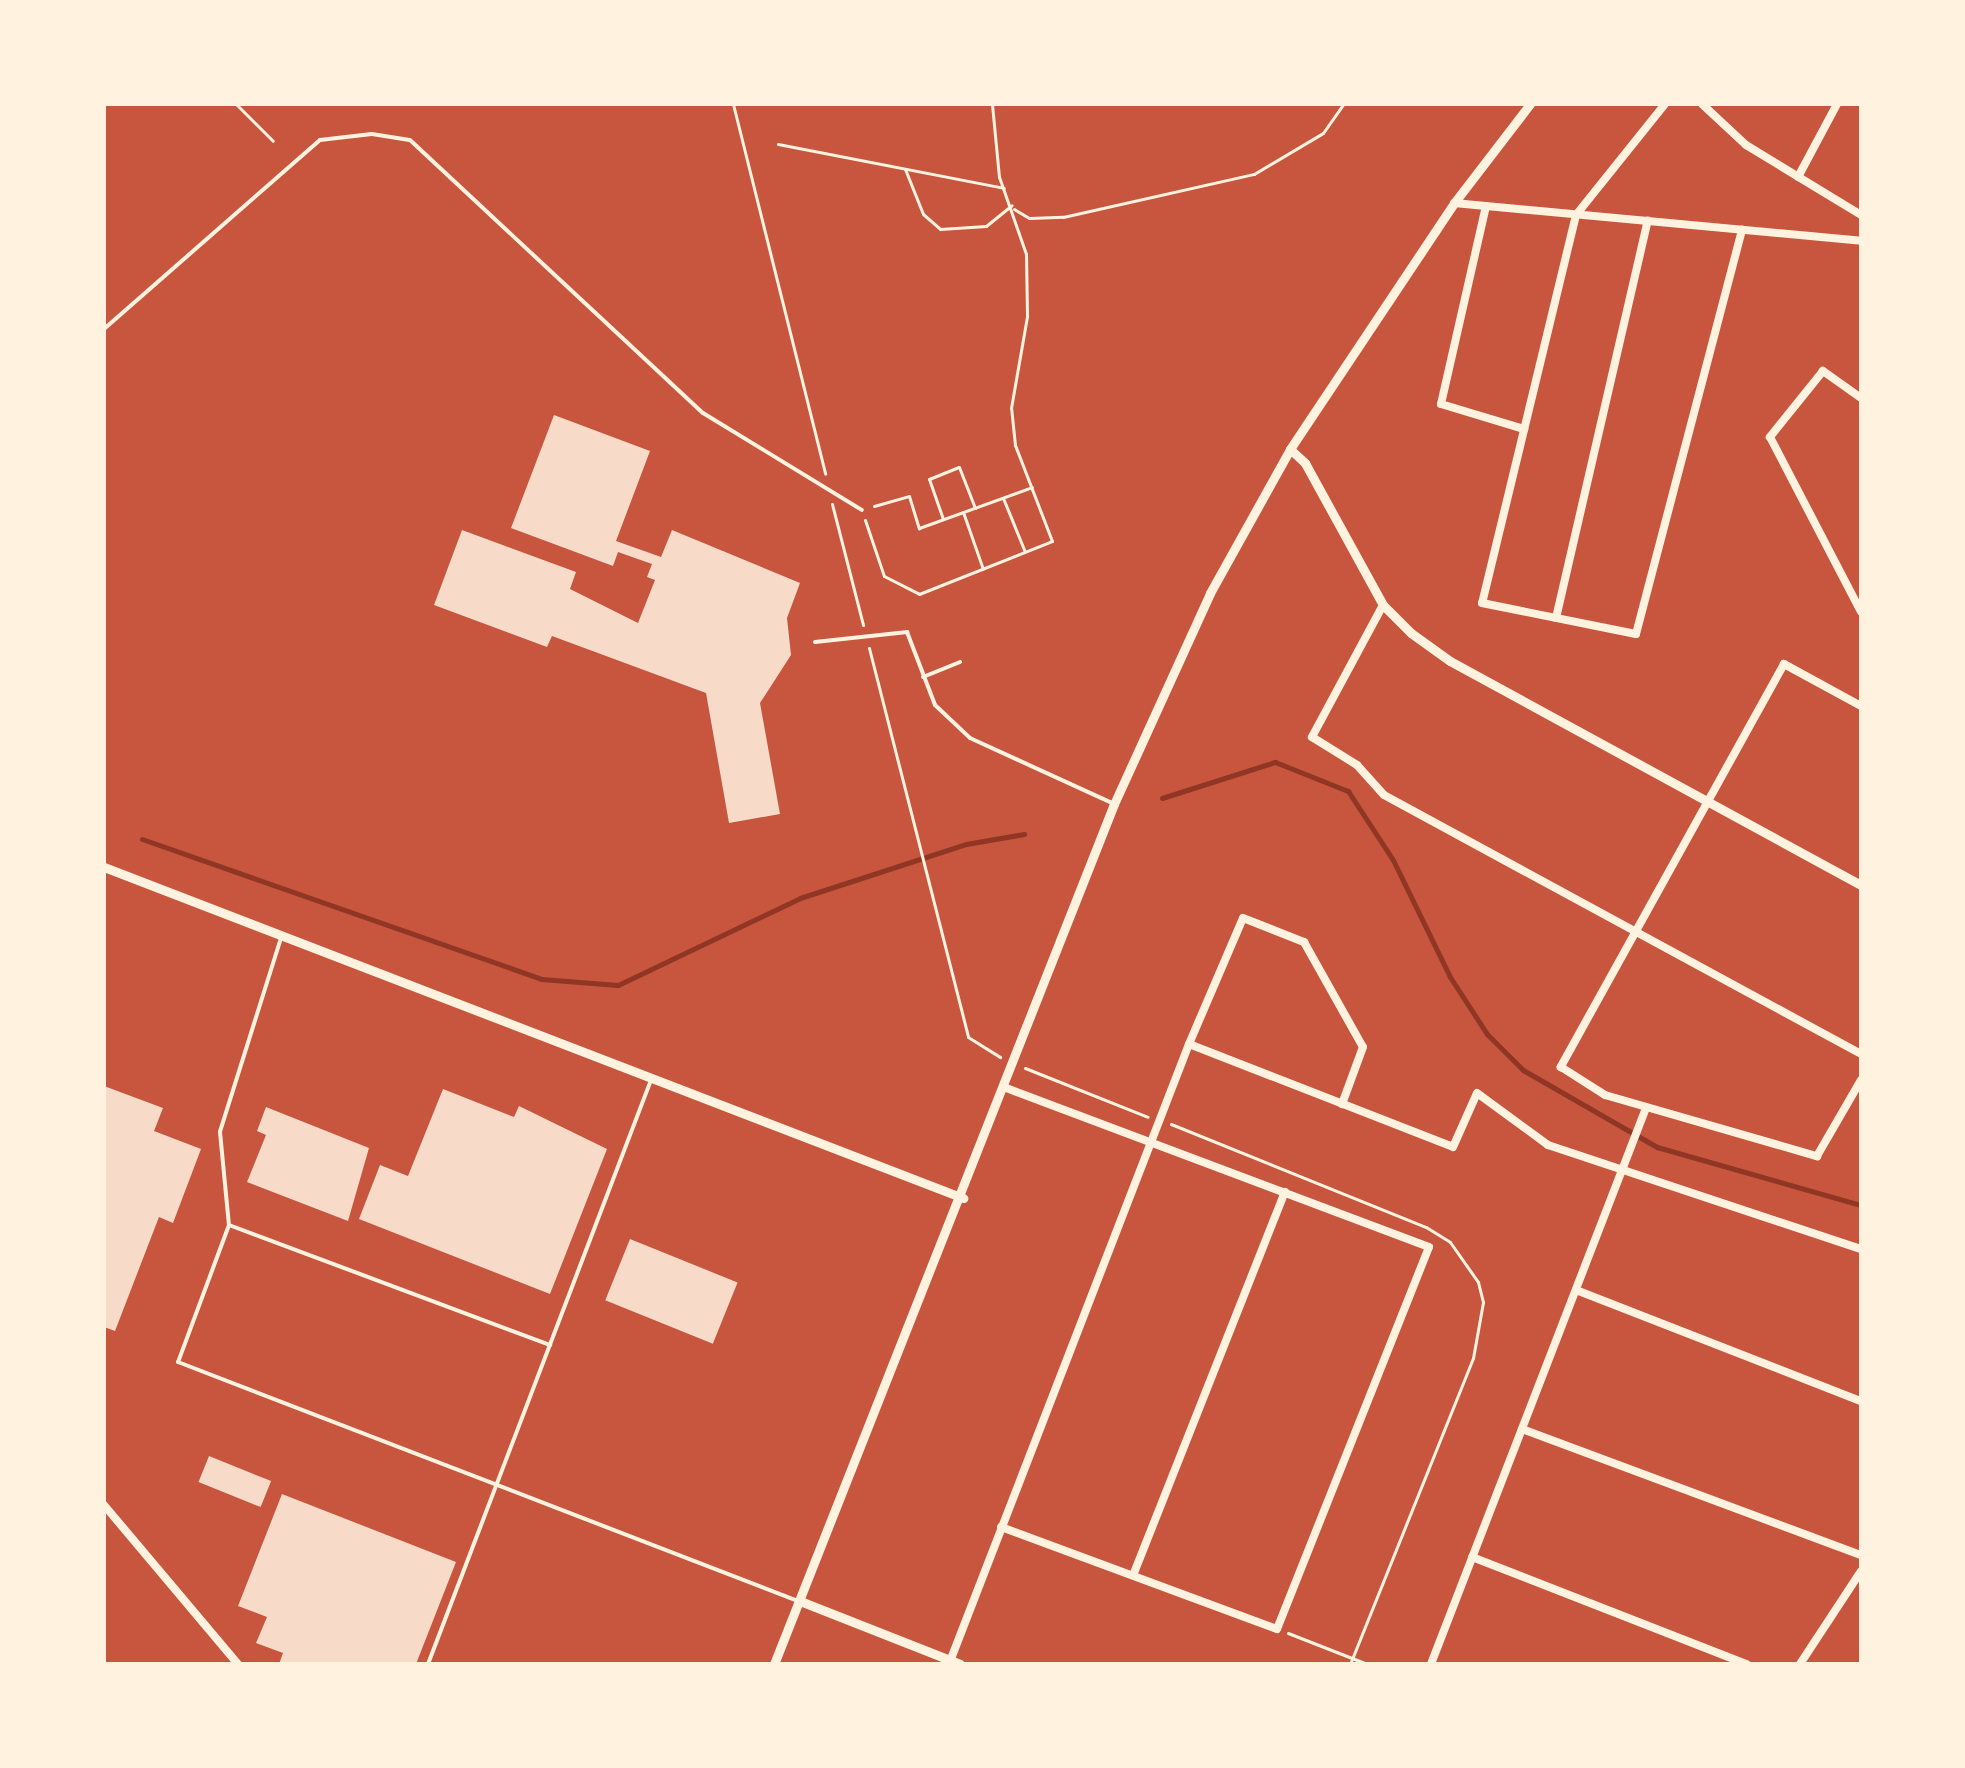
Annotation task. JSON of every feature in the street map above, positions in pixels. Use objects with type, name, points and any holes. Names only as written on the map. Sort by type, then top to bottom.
[{"type":"street","points":[[774,1664],[963,1198],[1114,804],[1240,531],[1290,449],[1454,203],[1530,104]]},
{"type":"street","points":[[1665,104],[1576,215],[1482,603],[1636,634],[1742,230]]},
{"type":"street","points":[[1702,104],[1746,145],[1861,215]]},
{"type":"street","points":[[1798,177],[1837,104]]},
{"type":"street","points":[[1454,203],[1861,241]]},
{"type":"street","points":[[1486,206],[1441,404],[1524,429]]},
{"type":"street","points":[[1556,618],[1648,221]]},
{"type":"street","points":[[1861,398],[1823,371],[1770,437],[1861,612]]},
{"type":"street","points":[[1290,449],[1305,463],[1383,605],[1450,661],[1861,885]]},
{"type":"street","points":[[1383,605],[1312,737],[1357,765],[1384,795],[1633,934],[1861,1054]]},
{"type":"street","points":[[1861,706],[1784,664],[1561,1067],[1646,1108],[1817,1156],[1861,1080]]},
{"type":"street","points":[[104,867],[963,1198]]},
{"type":"street","points":[[800,1601],[953,1663],[1001,1527],[1150,1141],[1243,918],[1304,942],[1363,1047],[1342,1104]]},
{"type":"street","points":[[1189,1044],[1453,1147],[1477,1093],[1548,1145],[1620,1174],[1861,1249]]},
{"type":"street","points":[[1001,1527],[1134,1573],[1277,1629],[1429,1247],[1005,1088]]},
{"type":"street","points":[[1431,1664],[1646,1108]]},
{"type":"street","points":[[1134,1573],[1285,1192]]},
{"type":"street","points":[[1576,1290],[1861,1401]]},
{"type":"street","points":[[1522,1429],[1861,1555]]},
{"type":"street","points":[[104,1505],[238,1664]]},
{"type":"street","points":[[1472,1557],[1747,1664]]},
{"type":"street","points":[[1800,1664],[1861,1571]]},
{"type":"lane","points":[[104,329],[320,140],[372,134],[410,140],[703,413],[827,484],[862,510]]},
{"type":"lane","points":[[815,642],[907,632],[935,705],[970,738],[1114,804]]},
{"type":"lane","points":[[923,677],[960,662]]},
{"type":"lane","points":[[281,935],[220,1132],[229,1225],[178,1362],[800,1601]]},
{"type":"lane","points":[[428,1664],[651,1078]]},
{"type":"lane","points":[[229,1225],[550,1345]]},
{"type":"path","points":[[236,104],[273,141]]},
{"type":"path","points":[[733,104],[927,877]]},
{"type":"path","points":[[992,104],[1004,188],[1013,207],[1026,254],[1027,316],[1011,408],[1032,487],[1052,541],[919,594],[884,576],[862,510],[909,496],[919,528],[1032,487]]},
{"type":"path","points":[[1013,207],[1029,218],[1063,217],[1254,174],[1315,140],[1343,104]]},
{"type":"path","points":[[778,144],[1004,188]]},
{"type":"path","points":[[905,169],[923,214],[940,229],[986,226],[1013,207]]},
{"type":"path","points":[[943,519],[929,479],[959,467],[975,508]]},
{"type":"path","points":[[1003,498],[1025,552]]},
{"type":"path","points":[[963,512],[983,569]]},
{"type":"path","points":[[1277,1629],[1367,1664]]},
{"type":"building","points":[[554,415],[650,451],[616,541],[661,557],[672,530],[800,583],[787,618],[791,655],[760,703],[780,814],[729,823],[706,693],[552,636],[547,647],[434,605],[462,530],[576,572],[570,589],[638,623],[655,580],[647,577],[652,564],[618,552],[613,566],[511,528]]},
{"type":"building","points":[[104,1086],[163,1108],[154,1131],[201,1149],[173,1223],[159,1217],[115,1331],[104,1327]]},
{"type":"building","points":[[443,1089],[514,1117],[519,1106],[607,1149],[550,1294],[359,1219],[380,1165],[408,1176]]},
{"type":"building","points":[[266,1107],[369,1148],[348,1221],[247,1182],[266,1135],[257,1131]]},
{"type":"building","points":[[630,1239],[738,1282],[713,1344],[605,1300]]},
{"type":"building","points":[[209,1456],[271,1481],[261,1507],[199,1482]]},
{"type":"building","points":[[282,1494],[456,1562],[416,1664],[279,1664],[283,1653],[256,1643],[267,1617],[238,1606]]},
{"type":"waterway","points":[[1162,798],[1275,762],[1348,791],[1393,860],[1450,977],[1487,1034],[1523,1070],[1657,1147],[1861,1205]]},
{"type":"waterway","points":[[142,839],[541,979],[618,985],[800,898],[966,844],[1024,834]]}]
